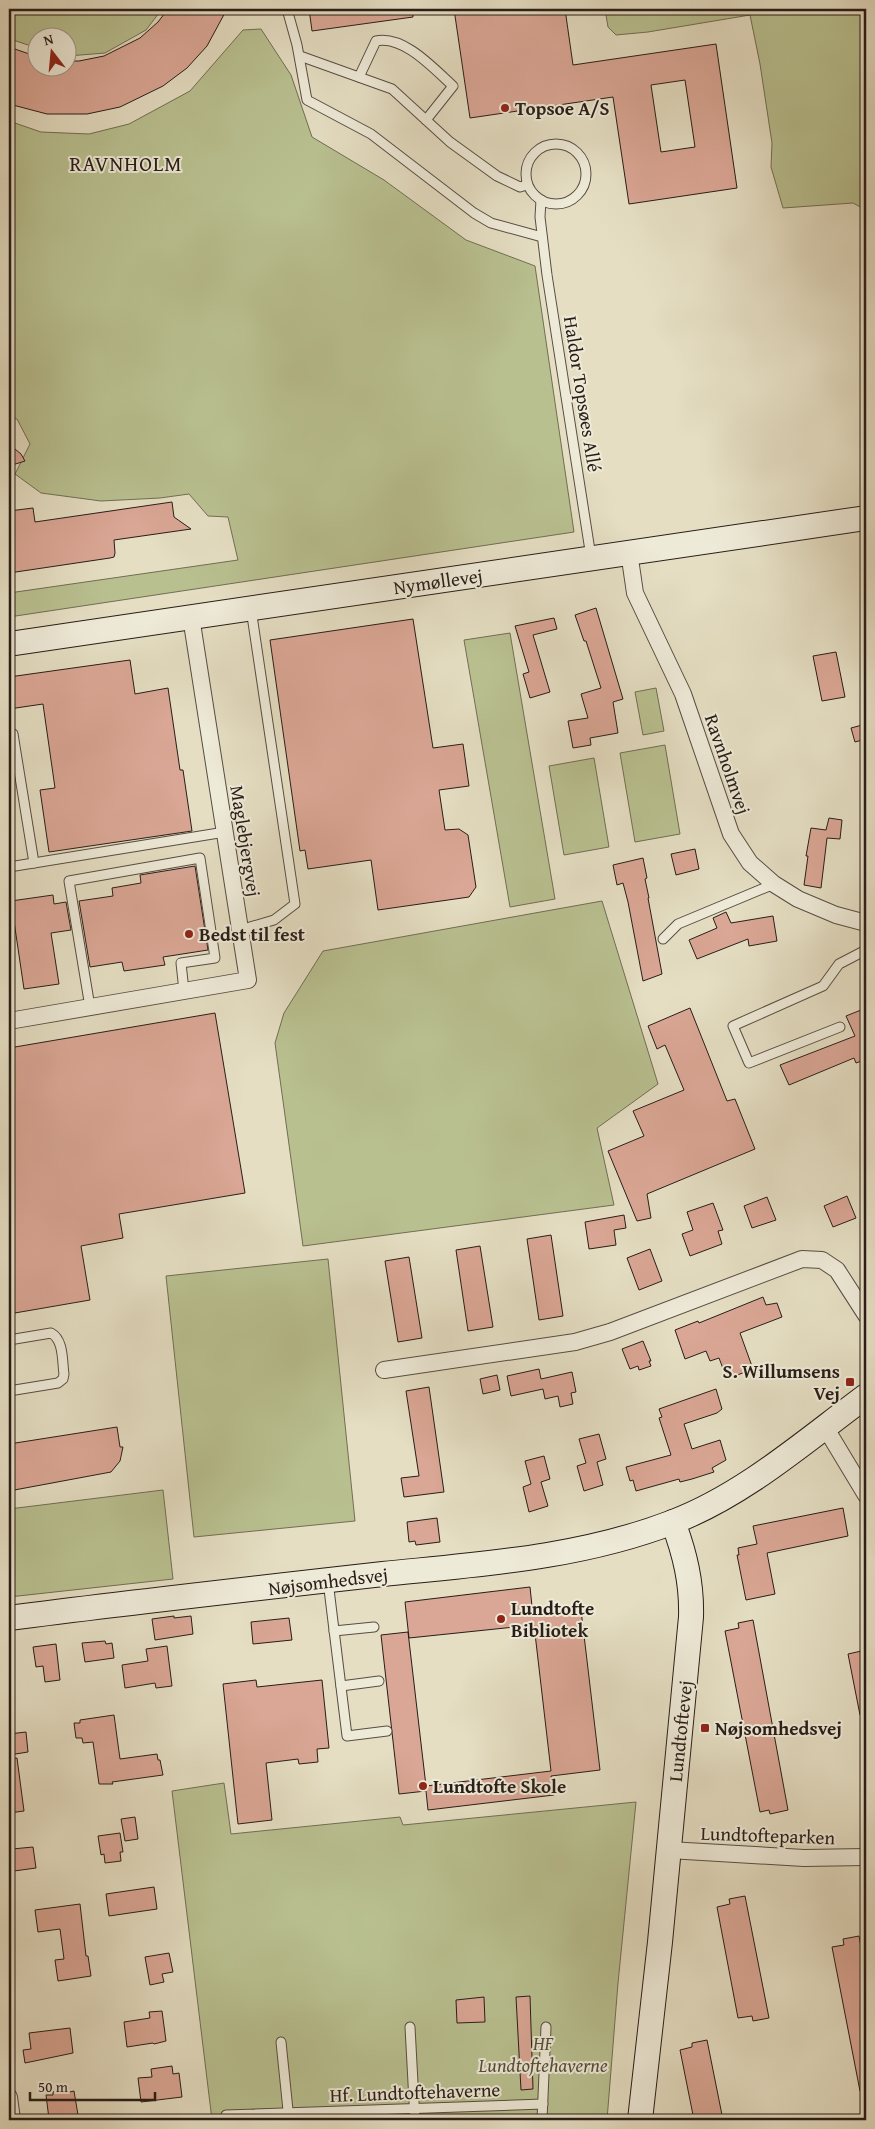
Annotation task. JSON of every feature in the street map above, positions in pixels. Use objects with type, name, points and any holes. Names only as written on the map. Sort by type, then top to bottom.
[{"type":"street","name":"Nymøllevej","points":[[9,644],[866,518]]},
{"type":"street","name":"Ravnholmvej","points":[[629,552],[635,593],[683,694],[731,834],[750,863],[774,884],[798,899],[836,915],[866,923]]},
{"type":"street","name":"Maglebjergvej","points":[[9,1021],[248,980],[191,617]]},
{"type":"street","points":[[384,1370],[574,1342],[610,1332],[802,1259],[822,1260],[837,1270],[866,1315]]},
{"type":"street","points":[[673,1522],[713,1503],[744,1485],[866,1396]]},
{"type":"street","points":[[825,1426],[866,1495]]},
{"type":"street","name":"Nøjsomhedsvej","points":[[9,1618],[509,1562],[604,1544],[673,1522]]},
{"type":"street","name":"Lundtoftevej","points":[[640,2120],[690,1636],[692,1591],[684,1550],[673,1522]]},
{"type":"street","name":"Lundtofteparken","points":[[669,1850],[804,1858],[866,1857]]},
{"type":"street","points":[[9,2097],[12,2120]]},
{"type":"lane","points":[[287,9],[300,56],[307,100],[371,134],[474,213],[491,223],[542,237]]},
{"type":"lane","points":[[359,76],[376,41],[387,39],[424,58],[453,86],[426,120]]},
{"type":"lane","points":[[300,56],[392,89],[450,142],[497,176],[520,187],[527,185]]},
{"type":"lane","points":[[550,144],[567,146],[580,156],[586,173],[584,184],[578,195],[569,201],[560,204],[550,204],[533,194],[527,185],[526,171],[532,155],[541,148],[550,144]]},
{"type":"lane","name":"Haldor Topsøes Allé","points":[[541,200],[542,237],[591,557]]},
{"type":"lane","points":[[240,930],[274,920],[295,904],[251,608]]},
{"type":"lane","points":[[9,734],[13,734],[34,863]]},
{"type":"lane","points":[[9,867],[225,832]]},
{"type":"lane","points":[[90,1007],[69,881],[200,858],[215,958],[181,963],[184,991]]},
{"type":"lane","points":[[663,939],[678,924],[774,884]]},
{"type":"lane","points":[[840,1027],[749,1063],[733,1026],[823,986],[839,964],[866,950]]},
{"type":"lane","points":[[9,1340],[51,1333],[57,1336],[60,1342],[64,1374],[63,1379],[58,1383],[9,1391]]},
{"type":"lane","points":[[328,1581],[347,1736],[387,1732]]},
{"type":"lane","points":[[334,1631],[374,1626]]},
{"type":"lane","points":[[341,1686],[380,1681]]},
{"type":"lane","points":[[410,2027],[415,2120]]},
{"type":"lane","points":[[542,2120],[546,2027]]},
{"type":"lane","points":[[281,2042],[288,2117]]},
{"type":"lane","name":"Hf. Lundtoftehaverne","points":[[226,2115],[288,2117],[414,2109],[543,2104]]},
{"type":"green space","points":[[9,9],[162,9],[146,30],[105,53],[78,55],[78,28],[28,28],[28,45],[13,40],[9,35]]},
{"type":"green space","points":[[605,9],[866,9],[866,210],[853,203],[783,208],[771,167],[772,143],[760,64],[750,15],[648,32],[616,35],[608,27]]},
{"type":"green space","points":[[261,29],[291,75],[312,137],[384,180],[466,240],[535,266],[574,532],[9,617],[9,593],[238,560],[228,517],[208,516],[189,494],[160,498],[101,501],[41,493],[15,474],[30,444],[17,419],[9,418],[9,121],[41,132],[89,134],[129,124],[190,91],[243,30]]},
{"type":"green space","points":[[510,633],[555,899],[510,907],[464,640]]},
{"type":"green space","points":[[656,688],[664,731],[643,735],[635,692]]},
{"type":"green space","points":[[665,745],[680,834],[635,842],[620,753]]},
{"type":"green space","points":[[594,758],[609,847],[564,855],[549,766]]},
{"type":"green space","points":[[602,901],[658,1084],[597,1128],[614,1205],[303,1246],[275,1043],[284,1013],[323,951]]},
{"type":"green space","points":[[328,1259],[355,1521],[194,1537],[166,1276]]},
{"type":"green space","points":[[163,1490],[173,1579],[9,1597],[9,1509]]},
{"type":"green space","name":"HF Lundtoftehaverne","points":[[224,1783],[231,1834],[400,1817],[403,1825],[636,1802],[607,2120],[212,2120],[172,1791]]},
{"type":"building","points":[[168,9],[227,9],[207,46],[187,68],[163,86],[120,107],[87,114],[47,114],[9,104],[9,47],[28,54],[28,78],[78,78],[78,61],[104,56],[140,38],[158,22]]},
{"type":"building","points":[[309,9],[413,9],[413,17],[312,31]]},
{"type":"building","name":"Topsoe A/S","points":[[454,9],[565,9],[573,65],[716,44],[737,188],[629,204],[613,97],[470,118]],"holes":[[[685,80],[695,147],[661,152],[651,85]]]},
{"type":"building","points":[[9,444],[21,454],[25,461],[9,466]]},
{"type":"building","points":[[172,502],[174,517],[191,529],[114,540],[115,553],[114,557],[110,558],[9,573],[9,511],[33,508],[35,522]]},
{"type":"building","points":[[596,608],[623,699],[613,702],[618,733],[590,738],[591,745],[573,748],[568,721],[588,718],[581,694],[601,688],[586,641],[584,641],[575,615]]},
{"type":"building","points":[[554,618],[557,629],[533,635],[550,692],[530,698],[523,674],[529,672],[515,626]]},
{"type":"building","points":[[413,619],[433,748],[463,744],[469,786],[439,790],[445,830],[459,829],[468,835],[476,887],[469,897],[378,910],[371,860],[308,869],[305,850],[300,851],[270,640]]},
{"type":"building","points":[[836,652],[845,697],[822,701],[813,656]]},
{"type":"building","points":[[130,660],[135,694],[168,688],[180,770],[183,770],[192,831],[49,852],[40,790],[55,788],[43,704],[9,709],[9,677]]},
{"type":"building","points":[[866,724],[866,739],[855,742],[851,728]]},
{"type":"building","points":[[829,818],[842,820],[840,839],[827,838],[821,888],[804,885],[808,856],[806,856],[811,828],[826,830]]},
{"type":"building","points":[[695,849],[699,869],[676,875],[671,854]]},
{"type":"building","points":[[643,858],[648,898],[662,974],[643,981],[628,902],[623,883],[617,885],[613,865]]},
{"type":"building","points":[[195,866],[208,950],[163,957],[165,965],[124,971],[122,962],[90,967],[79,901],[113,896],[112,888],[141,883],[140,875]]},
{"type":"building","points":[[53,895],[54,904],[66,902],[71,930],[51,933],[59,984],[24,989],[11,901]]},
{"type":"building","points":[[726,912],[731,923],[773,916],[777,941],[749,946],[748,939],[697,959],[689,940],[717,928],[713,918]]},
{"type":"building","points":[[690,1008],[727,1101],[735,1099],[755,1149],[647,1194],[651,1218],[637,1221],[608,1151],[644,1136],[633,1111],[684,1090],[665,1045],[657,1049],[648,1026]]},
{"type":"building","points":[[866,1008],[866,1064],[864,1060],[856,1063],[854,1058],[789,1085],[780,1065],[855,1036],[846,1016]]},
{"type":"building","points":[[215,1013],[245,1193],[119,1214],[123,1238],[81,1246],[90,1300],[9,1314],[9,1048]]},
{"type":"building","points":[[847,1196],[856,1218],[833,1227],[824,1206]]},
{"type":"building","points":[[767,1197],[776,1220],[752,1228],[744,1206]]},
{"type":"building","points":[[713,1203],[723,1230],[718,1231],[722,1244],[690,1256],[682,1234],[693,1230],[687,1212]]},
{"type":"building","points":[[624,1215],[626,1228],[614,1230],[616,1245],[589,1249],[585,1222]]},
{"type":"building","points":[[551,1235],[563,1316],[539,1320],[527,1239]]},
{"type":"building","points":[[480,1246],[493,1327],[468,1331],[456,1250]]},
{"type":"building","points":[[650,1249],[662,1281],[639,1290],[627,1258]]},
{"type":"building","points":[[409,1257],[422,1338],[398,1342],[385,1261]]},
{"type":"building","points":[[763,1297],[766,1305],[777,1303],[782,1317],[740,1333],[753,1369],[727,1379],[719,1358],[710,1361],[706,1351],[685,1359],[675,1330],[698,1321],[699,1323]]},
{"type":"building","points":[[643,1341],[651,1361],[649,1361],[651,1366],[639,1370],[638,1366],[630,1369],[622,1349]]},
{"type":"building","points":[[539,1369],[541,1379],[572,1372],[576,1392],[571,1393],[573,1404],[560,1407],[558,1396],[545,1399],[543,1389],[511,1396],[507,1376]]},
{"type":"building","points":[[497,1375],[500,1390],[483,1394],[480,1379]]},
{"type":"building","points":[[429,1387],[444,1492],[404,1497],[401,1478],[419,1476],[406,1391]]},
{"type":"building","points":[[716,1389],[722,1409],[717,1413],[684,1424],[692,1449],[720,1440],[726,1460],[712,1468],[714,1472],[680,1482],[679,1479],[636,1491],[633,1480],[630,1481],[626,1467],[671,1455],[659,1418],[662,1417],[659,1409]]},
{"type":"building","points":[[117,1427],[120,1447],[123,1447],[120,1461],[111,1472],[9,1491],[9,1444]]},
{"type":"building","points":[[599,1434],[606,1459],[597,1462],[603,1485],[584,1491],[577,1466],[586,1463],[579,1439]]},
{"type":"building","points":[[544,1456],[550,1479],[541,1482],[548,1506],[529,1512],[523,1487],[531,1484],[525,1461]]},
{"type":"building","points":[[843,1508],[848,1536],[767,1553],[775,1594],[746,1600],[737,1555],[739,1555],[738,1548],[757,1544],[753,1526]]},
{"type":"building","points":[[437,1518],[440,1542],[416,1545],[415,1541],[409,1542],[407,1522]]},
{"type":"building","points":[[530,1587],[533,1616],[581,1610],[600,1770],[551,1776],[554,1795],[428,1810],[426,1791],[399,1794],[381,1635],[408,1632],[426,1786],[551,1771],[534,1625],[409,1638],[405,1602]]},
{"type":"building","points":[[174,1616],[174,1618],[191,1616],[193,1634],[155,1640],[152,1619]]},
{"type":"building","points":[[289,1618],[292,1640],[253,1644],[251,1622]]},
{"type":"building","points":[[753,1620],[788,1810],[770,1814],[769,1810],[760,1812],[725,1631],[739,1628],[738,1623]]},
{"type":"building","points":[[105,1641],[106,1644],[112,1643],[114,1658],[85,1662],[82,1643]]},
{"type":"building","points":[[56,1644],[60,1680],[45,1682],[43,1666],[36,1667],[33,1647]]},
{"type":"building","points":[[167,1646],[172,1686],[156,1688],[155,1683],[125,1688],[122,1665],[148,1661],[146,1649]]},
{"type":"building","points":[[866,1650],[866,1714],[860,1715],[848,1654]]},
{"type":"building","points":[[256,1680],[257,1687],[322,1680],[329,1748],[317,1749],[318,1762],[299,1764],[298,1759],[266,1763],[272,1820],[238,1824],[223,1684]]},
{"type":"building","points":[[114,1715],[120,1759],[157,1754],[163,1775],[112,1782],[113,1784],[99,1784],[93,1742],[83,1743],[82,1738],[76,1738],[74,1723],[80,1723],[80,1720]]},
{"type":"building","points":[[26,1732],[28,1752],[9,1755],[9,1734]]},
{"type":"building","points":[[17,1758],[24,1811],[9,1813],[9,1759]]},
{"type":"building","points":[[135,1817],[138,1839],[125,1841],[121,1819]]},
{"type":"building","points":[[120,1833],[123,1852],[120,1852],[121,1861],[105,1863],[104,1854],[101,1855],[98,1836]]},
{"type":"building","points":[[33,1847],[36,1868],[14,1871],[12,1849]]},
{"type":"building","points":[[154,1887],[157,1909],[109,1916],[106,1894]]},
{"type":"building","points":[[745,1896],[769,2018],[753,2021],[752,2016],[738,2018],[717,1907],[730,1904],[729,1899]]},
{"type":"building","points":[[80,1904],[86,1956],[88,1956],[91,1976],[58,1981],[55,1960],[64,1959],[60,1929],[38,1932],[35,1910]]},
{"type":"building","points":[[859,1936],[866,1975],[866,2091],[860,2091],[832,1947],[844,1945],[843,1939]]},
{"type":"building","points":[[169,1953],[173,1972],[162,1974],[164,1982],[150,1985],[145,1957]]},
{"type":"building","points":[[530,1996],[533,2089],[521,2090],[516,1997]]},
{"type":"building","points":[[484,1997],[485,2022],[457,2023],[456,2000]]},
{"type":"building","points":[[162,2011],[166,2041],[127,2047],[124,2022],[150,2018],[149,2012]]},
{"type":"building","points":[[70,2028],[73,2053],[25,2063],[23,2050],[31,2049],[29,2033]]},
{"type":"building","points":[[707,2040],[723,2120],[694,2120],[680,2050],[692,2047],[692,2043]]},
{"type":"building","points":[[172,2066],[173,2074],[179,2073],[182,2097],[141,2102],[138,2078],[152,2077],[151,2069]]},
{"type":"building","points":[[65,2090],[65,2093],[74,2091],[78,2115],[49,2119],[46,2095],[53,2095],[53,2092]]},
{"type":"place","name":"Topsoe A/S","points":[[505,108]]},
{"type":"place","name":"Bedst til fest","points":[[189,934]]},
{"type":"place","name":"S. Willumsens Vej","points":[[850,1382]]},
{"type":"place","name":"Lundtofte Bibliotek","points":[[501,1619]]},
{"type":"place","name":"Nøjsomhedsvej","points":[[705,1728]]},
{"type":"place","name":"Lundtofte Skole","points":[[423,1786]]},
{"type":"district","name":"RAVNHOLM","points":[[126,164]]}]
